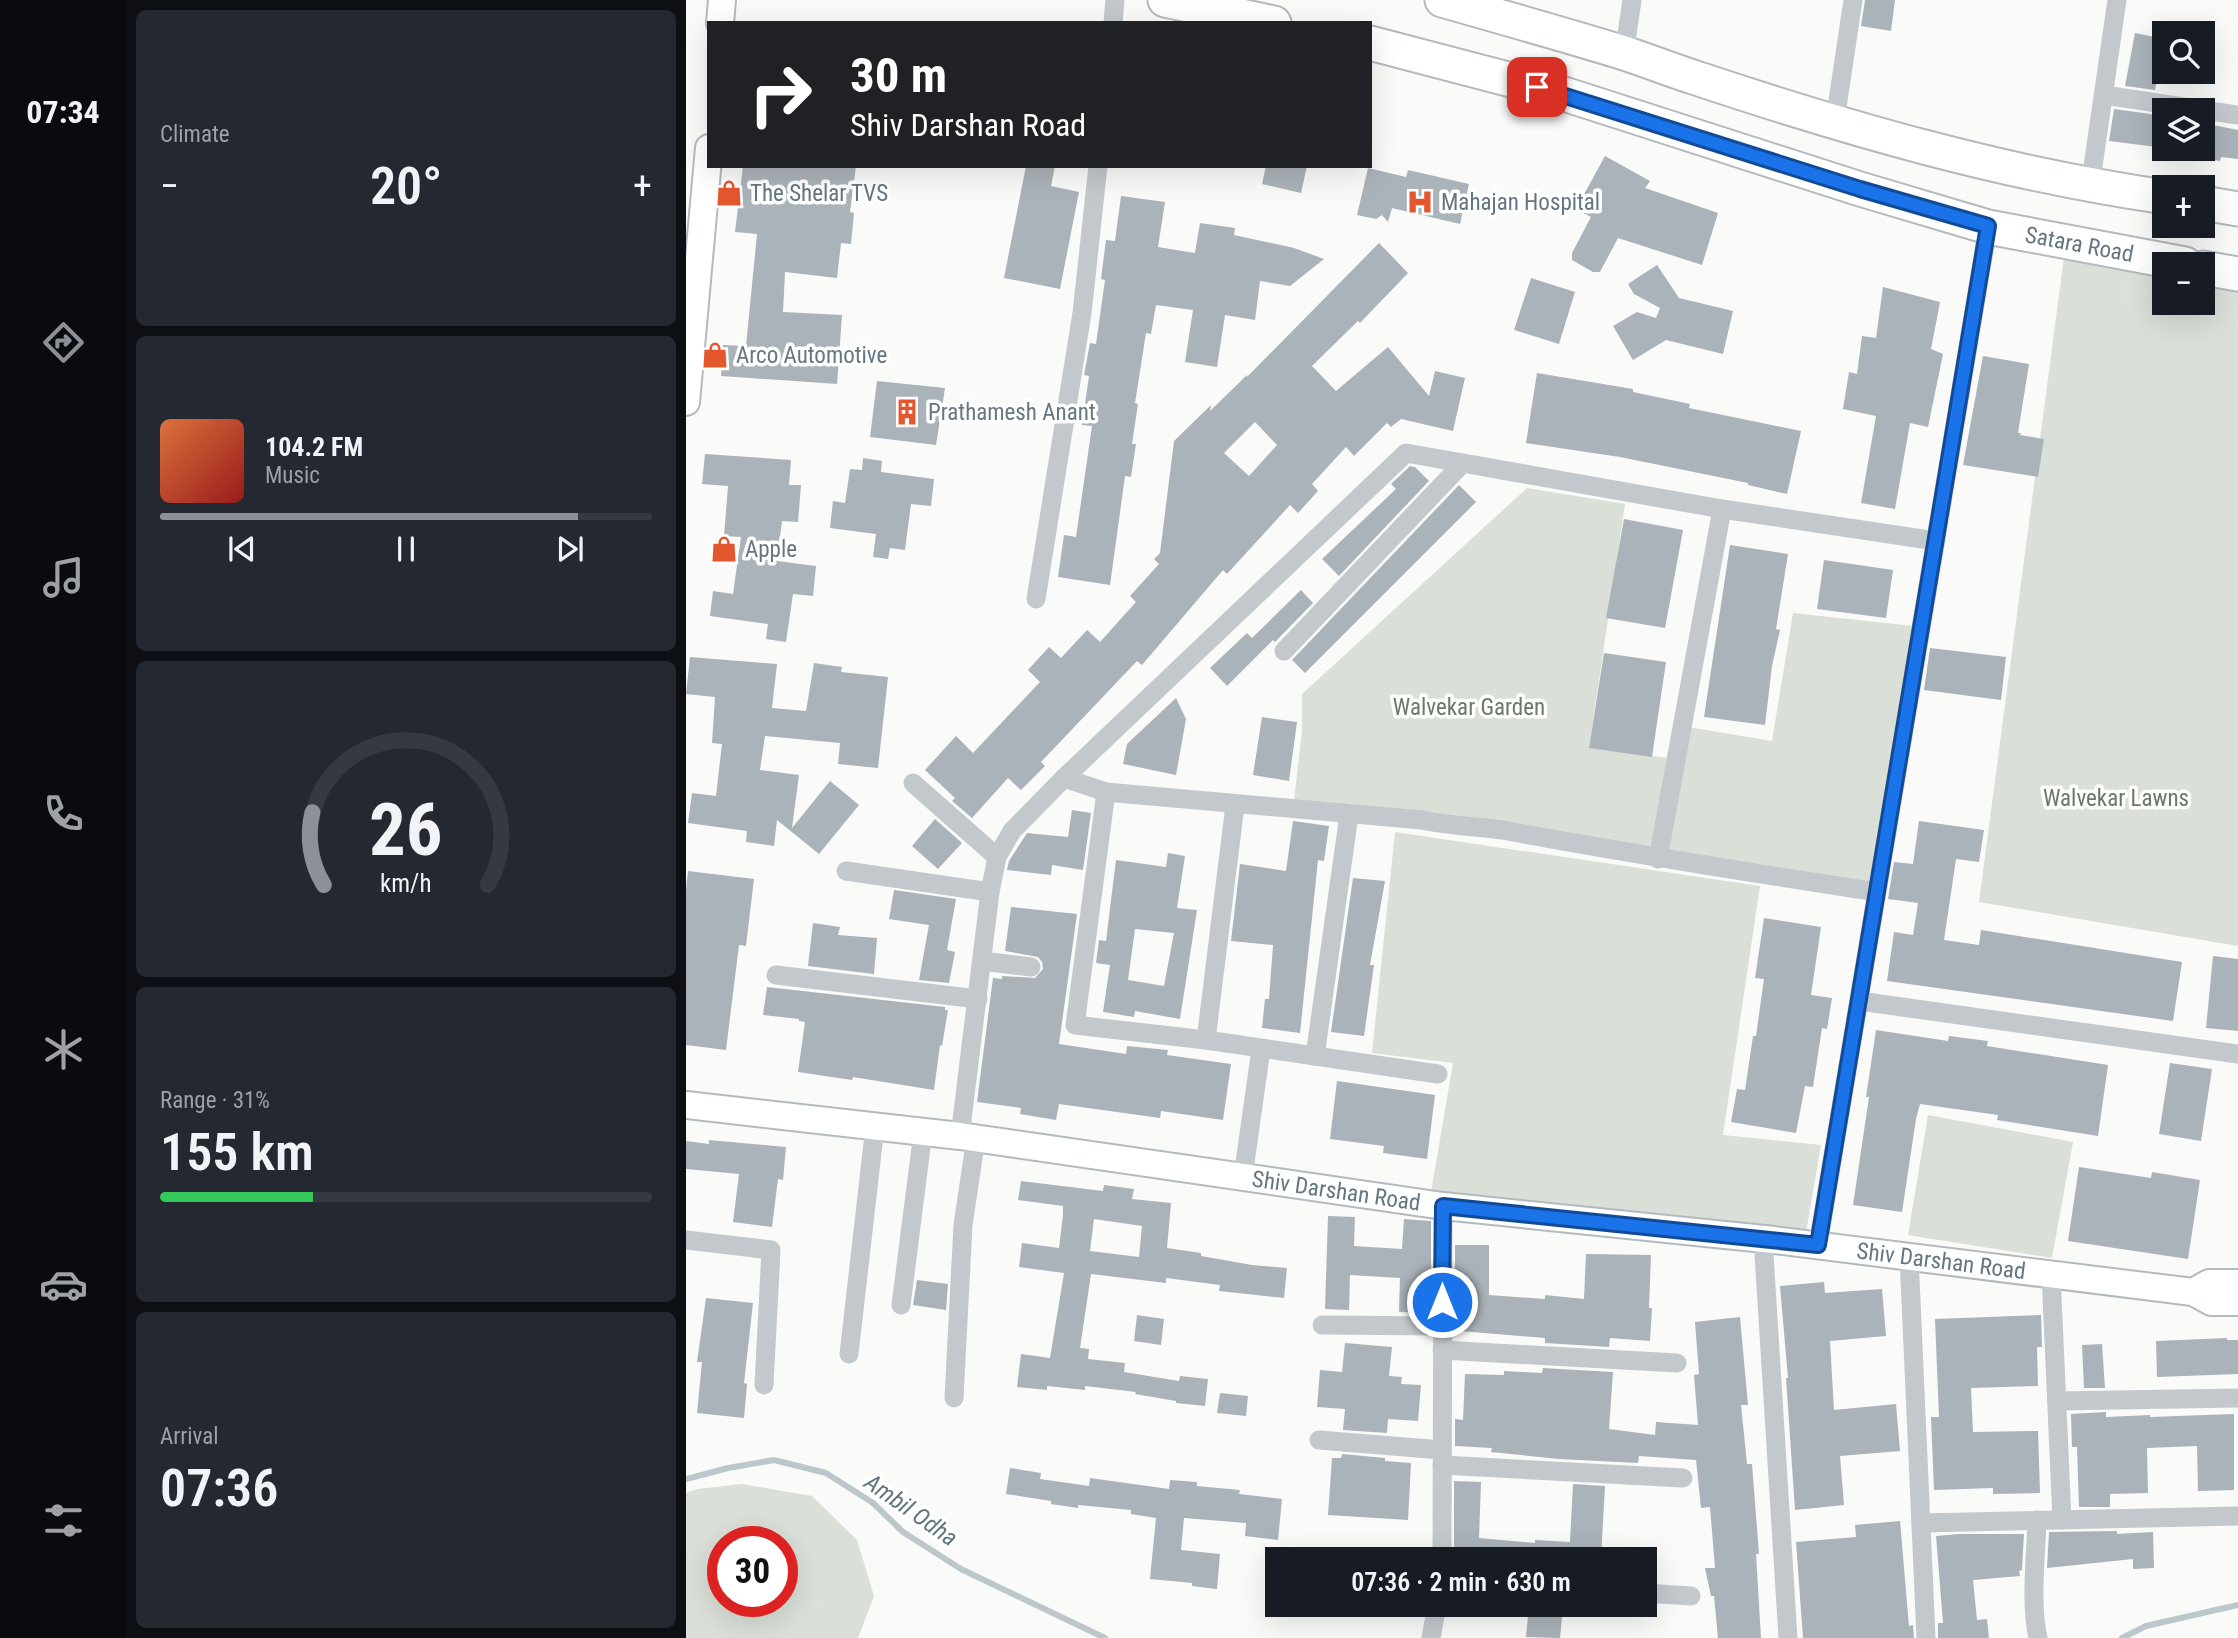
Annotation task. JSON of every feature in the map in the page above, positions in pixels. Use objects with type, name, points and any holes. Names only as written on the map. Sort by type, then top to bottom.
[{"type":"highway","points":[[1164,0],[1265,21]]},
{"type":"highway","points":[[1443,0],[1522,11],[1624,54],[1835,121],[1983,162],[2090,187],[2152,195]]},
{"type":"highway","name":"Satara Road","points":[[1372,44],[1561,93],[1860,189],[1988,226],[2152,258]]},
{"type":"highway","points":[[2215,205],[2238,209]]},
{"type":"highway","points":[[2215,270],[2238,274]]},
{"type":"street","points":[[720,21],[722,0]]},
{"type":"street","points":[[1113,21],[1115,0]]},
{"type":"street","points":[[1624,54],[1632,0]]},
{"type":"street","points":[[1835,121],[1853,0]]},
{"type":"street","points":[[2090,187],[2118,0]]},
{"type":"street","points":[[2104,95],[2238,115]]},
{"type":"street","points":[[686,402],[707,168]]},
{"type":"street","points":[[1036,599],[1082,313],[1098,168]]},
{"type":"street","points":[[1818,1245],[1988,226]]},
{"type":"street","points":[[954,1398],[978,999],[990,892],[997,857],[1013,831],[1064,778],[1406,453],[1722,509],[1936,541]]},
{"type":"street","points":[[1284,650],[1462,464]]},
{"type":"street","points":[[1658,859],[1722,509]]},
{"type":"street","points":[[1064,778],[1106,792],[1422,820],[1449,826],[1497,830],[1658,859],[1877,892]]},
{"type":"street","points":[[913,783],[997,857]]},
{"type":"street","points":[[1106,792],[1075,1025],[1438,1074]]},
{"type":"street","points":[[1206,1041],[1235,805]]},
{"type":"street","points":[[1315,1056],[1349,815]]},
{"type":"street","points":[[846,871],[990,892]]},
{"type":"street","points":[[982,961],[1031,967]]},
{"type":"street","points":[[776,975],[978,999]]},
{"type":"street","points":[[1859,1001],[2238,1055]]},
{"type":"street","points":[[1243,1177],[1261,1049]]},
{"type":"street","name":"Shiv Darshan Road","points":[[686,1105],[968,1137],[1443,1206],[1818,1245],[2051,1273],[2193,1292],[2211,1302],[2238,1302]]},
{"type":"street","points":[[849,1354],[875,1126]]},
{"type":"street","points":[[901,1305],[923,1132]]},
{"type":"street","points":[[1442,1547],[1443,1206]]},
{"type":"street","points":[[1763,1239],[1787,1638]]},
{"type":"street","points":[[686,1240],[771,1250],[764,1385]]},
{"type":"street","points":[[1909,1256],[1926,1638]]},
{"type":"street","points":[[2051,1273],[2062,1520]]},
{"type":"street","points":[[2193,1292],[2209,1283],[2238,1283]]},
{"type":"street","points":[[1322,1325],[1442,1326]]},
{"type":"street","points":[[1442,1350],[1677,1363]]},
{"type":"street","points":[[2057,1401],[2238,1398]]},
{"type":"street","points":[[1319,1440],[1442,1457],[1683,1478]]},
{"type":"street","points":[[1921,1523],[2238,1516]]},
{"type":"street","points":[[2037,1520],[2037,1633]]},
{"type":"street","points":[[1657,1594],[1691,1596]]},
{"type":"street","points":[[1431,1638],[1435,1617]]},
{"type":"green space","name":"Walvekar Lawns","points":[[2066,242],[2152,261],[2152,315],[2215,315],[2215,269],[2238,274],[2238,946],[1979,902]]},
{"type":"green space","name":"Walvekar Garden","points":[[1527,488],[1625,504],[1589,748],[1676,759],[1658,859],[1293,810],[1302,731],[1302,694]]},
{"type":"green space","points":[[1793,613],[1913,626],[1877,892],[1667,861],[1682,726],[1772,741]]},
{"type":"green space","points":[[1395,832],[1760,886],[1723,1135],[1821,1145],[1804,1244],[1429,1204],[1453,1063],[1372,1053]]},
{"type":"green space","points":[[1928,1115],[2073,1142],[2052,1258],[1908,1235]]},
{"type":"green space","points":[[742,1484],[812,1496],[857,1540],[874,1596],[858,1638],[686,1638],[686,1493],[697,1489]]},
{"type":"building","points":[[1865,0],[1895,0],[1891,31],[1861,26]]},
{"type":"building","points":[[2135,33],[2152,36],[2152,84],[2156,84],[2155,90],[2125,86]]},
{"type":"building","points":[[2114,109],[2152,114],[2152,146],[2109,141]]},
{"type":"building","points":[[2215,125],[2238,130],[2238,159],[2221,157],[2220,161],[2215,160]]},
{"type":"building","points":[[1605,156],[1650,181],[1645,188],[1718,213],[1702,265],[1618,238],[1600,272],[1593,272],[1572,260],[1572,253],[1591,217],[1576,209]]},
{"type":"building","points":[[743,168],[856,168],[850,212],[854,213],[851,244],[841,243],[837,278],[785,272],[783,312],[842,315],[837,384],[721,376],[723,345],[746,346],[757,234],[735,232]]},
{"type":"building","points":[[1026,168],[1055,168],[1051,186],[1079,192],[1060,289],[1004,278]]},
{"type":"building","points":[[1266,168],[1307,168],[1301,193],[1262,184]]},
{"type":"building","points":[[1368,168],[1406,177],[1408,170],[1469,184],[1460,224],[1392,208],[1388,222],[1382,215],[1376,219],[1357,215]]},
{"type":"building","points":[[1121,196],[1165,202],[1158,247],[1195,253],[1200,223],[1235,228],[1234,235],[1294,248],[1324,259],[1290,286],[1260,281],[1255,320],[1225,315],[1217,367],[1185,362],[1193,310],[1156,305],[1151,334],[1146,333],[1135,403],[1138,404],[1132,444],[1136,444],[1131,477],[1125,476],[1110,585],[1058,577],[1064,535],[1076,537],[1092,426],[1082,425],[1089,376],[1084,375],[1090,343],[1096,344],[1105,280],[1101,279],[1106,240],[1115,241]]},
{"type":"building","points":[[1379,243],[1408,273],[1360,323],[1358,321],[1312,366],[1336,391],[1388,347],[1429,396],[1435,371],[1465,378],[1453,431],[1401,419],[1391,427],[1387,423],[1354,456],[1346,447],[1312,484],[1318,491],[1298,513],[1290,505],[1227,574],[1223,570],[1142,665],[1137,661],[1041,762],[1045,766],[1021,790],[1008,778],[972,818],[952,801],[955,798],[925,770],[956,736],[973,753],[1040,682],[1028,670],[1049,647],[1061,658],[1087,630],[1100,642],[1136,602],[1130,596],[1159,564],[1154,559],[1160,553],[1174,441],[1211,405],[1210,411]],"holes":[[[1255,422],[1277,445],[1249,476],[1224,453]]]},
{"type":"building","points":[[1657,265],[1679,298],[1733,311],[1723,354],[1666,340],[1633,360],[1613,326],[1637,312],[1656,318],[1660,308],[1634,294],[1628,284]]},
{"type":"building","points":[[1531,278],[1575,292],[1559,344],[1514,330]]},
{"type":"building","points":[[1883,287],[1940,302],[1931,349],[1943,354],[1928,427],[1910,423],[1895,509],[1861,503],[1876,416],[1843,409],[1849,372],[1857,374],[1862,336],[1876,338]]},
{"type":"building","points":[[1983,356],[2029,364],[2018,433],[2044,439],[2038,477],[1963,465]]},
{"type":"building","points":[[1537,373],[1633,389],[1633,392],[1690,404],[1689,408],[1801,431],[1787,494],[1748,483],[1620,457],[1526,443]]},
{"type":"building","name":"Prathamesh Anant","points":[[877,381],[945,388],[936,445],[870,437]]},
{"type":"building","points":[[705,454],[791,460],[789,485],[801,485],[798,522],[782,521],[777,561],[816,566],[813,596],[793,594],[786,642],[766,639],[768,624],[710,616],[713,591],[733,594],[741,537],[724,536],[728,486],[702,484]]},
{"type":"building","points":[[863,458],[882,461],[881,472],[934,479],[931,506],[911,504],[905,550],[890,548],[888,559],[873,557],[876,534],[830,528],[833,501],[845,503],[850,469],[862,470]]},
{"type":"building","points":[[1410,466],[1415,467],[1429,481],[1339,576],[1322,559],[1396,489],[1391,484]]},
{"type":"building","points":[[1459,485],[1476,502],[1305,673],[1292,660]]},
{"type":"building","points":[[1624,519],[1683,530],[1665,628],[1606,618]]},
{"type":"building","points":[[1730,545],[1788,554],[1776,629],[1780,630],[1772,666],[1765,725],[1704,717]]},
{"type":"building","points":[[1824,560],[1893,570],[1886,618],[1817,609]]},
{"type":"building","points":[[1301,590],[1313,603],[1227,686],[1210,668],[1247,633],[1252,638]]},
{"type":"building","points":[[1930,648],[2006,657],[2001,700],[1924,690]]},
{"type":"building","points":[[1604,653],[1666,662],[1652,757],[1589,748]]},
{"type":"building","points":[[690,657],[777,664],[772,708],[806,711],[814,663],[842,667],[841,672],[888,677],[878,768],[838,764],[840,743],[765,736],[760,770],[799,775],[792,828],[830,781],[859,805],[819,854],[777,820],[774,846],[746,842],[747,831],[688,823],[692,793],[716,796],[722,744],[712,743],[715,697],[686,694]]},
{"type":"building","points":[[1176,698],[1186,719],[1176,775],[1123,764],[1127,744]]},
{"type":"building","points":[[1262,717],[1297,722],[1289,781],[1253,775]]},
{"type":"building","points":[[1072,810],[1091,813],[1083,870],[1052,865],[1051,875],[1007,870],[1009,861],[1027,833],[1068,837]]},
{"type":"building","points":[[935,819],[962,843],[938,869],[912,846]]},
{"type":"building","points":[[1293,821],[1329,826],[1324,861],[1318,860],[1300,1033],[1262,1028],[1265,999],[1269,999],[1273,945],[1231,941],[1240,864],[1286,871]]},
{"type":"building","points":[[1919,821],[1984,830],[1979,862],[1956,859],[1944,940],[1979,945],[1981,930],[2182,962],[2173,1021],[1887,981],[1894,932],[1913,935],[1918,903],[1888,899],[1894,862],[1913,864]]},
{"type":"building","points":[[1168,853],[1185,856],[1177,908],[1197,910],[1180,1019],[1135,1011],[1134,1017],[1103,1012],[1110,965],[1096,963],[1099,940],[1106,941],[1116,860],[1166,867]],"holes":[[[1135,929],[1174,933],[1164,986],[1128,980]]]},
{"type":"building","points":[[688,871],[754,879],[746,946],[739,945],[726,1050],[686,1045]]},
{"type":"building","points":[[1353,878],[1385,881],[1370,965],[1374,965],[1364,1036],[1331,1032]]},
{"type":"building","points":[[894,890],[956,899],[947,950],[955,952],[949,983],[919,980],[929,925],[889,919]]},
{"type":"building","points":[[1011,907],[1077,914],[1059,1044],[1126,1054],[1127,1046],[1168,1050],[1167,1055],[1231,1064],[1223,1120],[1161,1111],[1160,1118],[1059,1104],[1056,1120],[1020,1114],[1021,1108],[977,1102],[993,978],[1035,978],[1043,969],[1038,957],[1005,951]]},
{"type":"building","points":[[1764,918],[1821,927],[1811,995],[1832,998],[1827,1029],[1822,1028],[1813,1087],[1805,1086],[1796,1133],[1731,1122],[1737,1089],[1745,1090],[1753,1036],[1756,1036],[1764,979],[1755,978]]},
{"type":"building","points":[[813,923],[840,927],[838,935],[877,938],[874,974],[808,966]]},
{"type":"building","points":[[2213,956],[2238,959],[2238,1031],[2206,1028]]},
{"type":"building","points":[[767,987],[945,1007],[945,1010],[948,1010],[934,1090],[853,1077],[852,1080],[798,1072],[805,1022],[763,1015]]},
{"type":"building","points":[[1876,1030],[1948,1041],[1949,1036],[1988,1041],[1987,1046],[2108,1065],[2098,1136],[1997,1120],[1998,1115],[1920,1104],[1902,1212],[1853,1205]]},
{"type":"building","points":[[2170,1063],[2212,1069],[2201,1141],[2159,1134]]},
{"type":"building","points":[[1337,1081],[1435,1095],[1427,1159],[1383,1153],[1384,1146],[1330,1139]]},
{"type":"building","points":[[709,1140],[786,1147],[783,1180],[778,1179],[772,1227],[733,1222],[739,1174],[686,1169],[686,1141],[709,1144]]},
{"type":"building","points":[[2079,1167],[2151,1178],[2152,1172],[2200,1180],[2188,1259],[2068,1241]]},
{"type":"building","points":[[1021,1181],[1103,1191],[1104,1185],[1134,1189],[1132,1199],[1171,1203],[1167,1248],[1252,1265],[1287,1268],[1284,1298],[1219,1291],[1220,1285],[1166,1278],[1166,1283],[1091,1274],[1080,1348],[1089,1349],[1088,1359],[1125,1363],[1124,1372],[1179,1381],[1180,1376],[1208,1379],[1205,1406],[1176,1403],[1135,1394],[1136,1392],[1085,1386],[1085,1390],[1047,1386],[1047,1390],[1017,1387],[1021,1354],[1050,1358],[1064,1273],[1019,1267],[1022,1243],[1059,1248],[1063,1206],[1018,1200]],"holes":[[[1094,1219],[1142,1226],[1139,1257],[1090,1251]]]},
{"type":"building","points":[[1328,1216],[1355,1217],[1354,1246],[1402,1249],[1404,1219],[1431,1221],[1431,1279],[1428,1279],[1427,1313],[1399,1312],[1400,1278],[1350,1275],[1349,1310],[1325,1309]]},
{"type":"building","points":[[1455,1245],[1489,1245],[1489,1295],[1545,1299],[1545,1295],[1584,1299],[1586,1254],[1651,1255],[1650,1341],[1610,1338],[1609,1347],[1545,1343],[1545,1338],[1460,1331],[1462,1279],[1455,1279]]},
{"type":"building","points":[[917,1280],[948,1284],[946,1310],[913,1305]]},
{"type":"building","points":[[1824,1282],[1825,1293],[1882,1289],[1886,1336],[1830,1341],[1834,1410],[1896,1404],[1900,1451],[1840,1456],[1844,1505],[1795,1510],[1780,1286]]},
{"type":"building","points":[[706,1298],[753,1303],[744,1383],[747,1384],[744,1418],[697,1413],[702,1362],[697,1362]]},
{"type":"building","points":[[1137,1315],[1164,1319],[1161,1345],[1134,1341]]},
{"type":"building","points":[[2041,1315],[2042,1347],[2037,1347],[2038,1386],[1971,1388],[1973,1432],[2038,1431],[2040,1493],[1993,1494],[1993,1488],[1934,1490],[1931,1417],[1939,1417],[1935,1319]]},
{"type":"building","points":[[1740,1317],[1748,1405],[1741,1405],[1747,1464],[1752,1464],[1759,1554],[1756,1554],[1761,1638],[1718,1638],[1714,1596],[1711,1596],[1705,1568],[1715,1568],[1710,1507],[1701,1508],[1696,1460],[1639,1456],[1638,1463],[1559,1459],[1491,1452],[1492,1448],[1455,1446],[1455,1419],[1463,1420],[1465,1374],[1504,1375],[1504,1371],[1542,1373],[1543,1368],[1613,1372],[1609,1429],[1655,1435],[1656,1422],[1698,1425],[1694,1375],[1699,1374],[1695,1322]]},
{"type":"building","points":[[2227,1338],[2238,1340],[2238,1374],[2157,1377],[2156,1341]]},
{"type":"building","points":[[1345,1343],[1392,1347],[1389,1376],[1402,1377],[1401,1384],[1421,1385],[1418,1421],[1388,1419],[1387,1433],[1343,1430],[1345,1409],[1317,1407],[1320,1370],[1342,1372]]},
{"type":"building","points":[[2102,1344],[2105,1388],[2084,1388],[2082,1345]]},
{"type":"building","points":[[1220,1393],[1248,1396],[1246,1416],[1217,1413]]},
{"type":"building","points":[[2106,1412],[2106,1417],[2234,1414],[2234,1490],[2198,1491],[2197,1446],[2147,1448],[2148,1493],[2110,1494],[2110,1507],[2079,1507],[2077,1447],[2072,1447],[2071,1414]]},
{"type":"building","points":[[1342,1454],[1411,1463],[1408,1520],[1328,1515],[1332,1458],[1341,1458]]},
{"type":"building","points":[[1010,1468],[1041,1473],[1040,1479],[1089,1486],[1090,1478],[1169,1489],[1170,1480],[1197,1482],[1197,1486],[1240,1490],[1239,1494],[1282,1499],[1278,1540],[1245,1536],[1246,1523],[1184,1518],[1181,1550],[1220,1554],[1217,1589],[1192,1586],[1192,1583],[1150,1579],[1156,1518],[1131,1514],[1131,1510],[1078,1505],[1078,1508],[1006,1494]]},
{"type":"building","points":[[1454,1481],[1481,1482],[1479,1538],[1535,1543],[1535,1540],[1570,1542],[1573,1484],[1605,1486],[1602,1547],[1454,1547]]},
{"type":"building","points":[[1900,1521],[1909,1626],[1913,1625],[1914,1638],[1803,1638],[1796,1542],[1856,1537],[1855,1525]]},
{"type":"building","points":[[2117,1531],[2117,1534],[2153,1532],[2154,1568],[2133,1569],[2133,1559],[2047,1568],[2049,1532]]},
{"type":"building","points":[[2024,1534],[2020,1576],[1973,1580],[1977,1620],[1987,1619],[1989,1638],[1938,1638],[1938,1623],[1943,1623],[1936,1536]]},
{"type":"building","points":[[1528,1617],[1562,1617],[1560,1638],[1526,1637]]},
{"type":"waterway","name":"Ambil Odha","points":[[686,1479],[774,1460],[826,1473],[873,1503],[903,1532],[961,1569],[1105,1638]]},
{"type":"waterway","name":"Ambil Odha","points":[[2122,1638],[2146,1626],[2238,1605]]},
{"type":"place","name":"The Shelar TVS","points":[[729,193]]},
{"type":"place","name":"Mahajan Hospital","points":[[1420,202]]},
{"type":"place","name":"Arco Automotive","points":[[715,355]]},
{"type":"place","name":"Prathamesh Anant","points":[[907,412]]},
{"type":"place","name":"Apple","points":[[724,549]]},
{"type":"route","points":[[1442,1302],[1443,1206],[1818,1245],[1988,226],[1860,189],[1697,135],[1537,87]]}]
